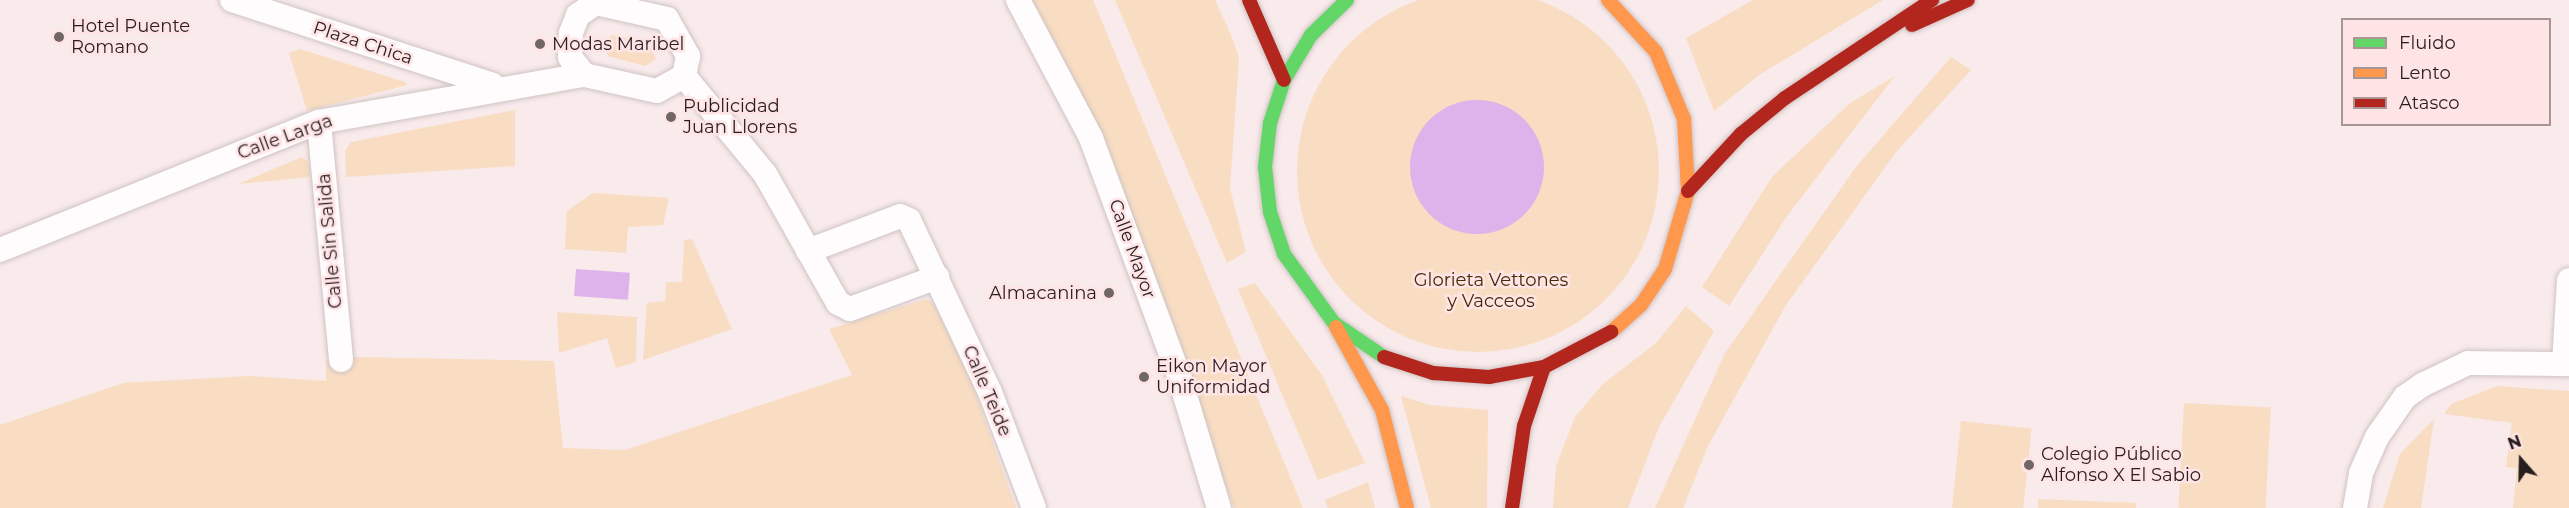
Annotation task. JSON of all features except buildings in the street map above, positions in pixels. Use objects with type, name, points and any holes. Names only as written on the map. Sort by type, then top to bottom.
[{"type":"highway","points":[[1249,0],[1284,80]]},
{"type":"highway","points":[[1347,0],[1311,34],[1284,80],[1268,134],[1270,212],[1289,263],[1334,323],[1382,410],[1407,508]]},
{"type":"highway","points":[[1334,323],[1380,355],[1433,373],[1489,377],[1544,367],[1577,354],[1641,305],[1665,269],[1688,191],[1680,109],[1656,52],[1608,0]]},
{"type":"highway","points":[[1688,191],[1741,134],[1858,48],[1932,0]]},
{"type":"highway","points":[[1858,48],[1968,0]]},
{"type":"highway","points":[[1512,508],[1524,426],[1544,367]]},
{"type":"street","name":"Plaza Chica","points":[[232,0],[495,86]]},
{"type":"street","name":"Calle Mayor","points":[[1018,0],[1090,138],[1180,379],[1219,508]]},
{"type":"street","points":[[596,2],[662,9],[688,56],[684,76],[657,92],[584,75],[570,57],[571,33],[578,15],[596,2]]},
{"type":"street","name":"Calle Larga","points":[[0,250],[319,122],[495,86],[584,75]]},
{"type":"street","points":[[684,76],[765,174],[838,303],[850,309],[937,277]]},
{"type":"street","name":"Calle Sin Salida","points":[[319,122],[341,360]]},
{"type":"street","name":"Calle Teide","points":[[807,251],[900,216],[909,220],[990,392],[1034,508]]},
{"type":"street","points":[[2355,508],[2361,473],[2377,437],[2405,397],[2468,363],[2566,364],[2569,280]]},
{"type":"green space","name":"Glorieta Vettones y Vacceos","points":[[1422,-1],[1534,-1],[1579,20],[1606,43],[1629,70],[1651,118],[1658,153],[1656,206],[1645,240],[1629,272],[1606,299],[1579,322],[1547,338],[1513,349],[1478,352],[1443,349],[1409,338],[1377,322],[1350,299],[1327,272],[1311,240],[1300,206],[1297,171],[1300,136],[1311,102],[1327,70],[1350,43],[1377,20]]},
{"type":"green space","points":[[1030,0],[1093,0],[1303,508],[1234,508],[1097,131]]},
{"type":"green space","points":[[1115,0],[1215,0],[1232,37],[1239,58],[1230,188],[1246,252],[1227,263]]},
{"type":"green space","points":[[1753,0],[1883,0],[1759,75],[1714,111],[1686,38]]},
{"type":"green space","points":[[613,35],[648,43],[656,59],[645,66],[608,56],[602,41]]},
{"type":"green space","points":[[300,49],[405,82],[407,85],[307,111],[289,53]]},
{"type":"green space","points":[[1951,57],[1971,70],[1896,152],[1786,305],[1708,446],[1683,508],[1655,508],[1725,353],[1856,167]]},
{"type":"green space","points":[[1895,76],[1787,216],[1729,306],[1702,287],[1772,177],[1850,103]]},
{"type":"green space","points":[[515,110],[515,166],[346,177],[345,151],[351,142]]},
{"type":"green space","points":[[302,157],[309,163],[310,177],[238,184]]},
{"type":"green space","points":[[593,193],[669,198],[663,225],[628,227],[626,253],[565,249],[567,211]]},
{"type":"green space","points":[[692,239],[732,329],[643,360],[647,303],[665,301],[666,282],[682,282],[684,240]]},
{"type":"green space","points":[[1255,283],[1322,375],[1365,463],[1318,480],[1238,289]]},
{"type":"green space","points":[[926,299],[934,304],[972,384],[1016,508],[0,508],[0,425],[123,383],[249,376],[326,381],[326,360],[355,357],[554,361],[563,448],[625,450],[852,375],[829,329]]},
{"type":"green space","points":[[1686,306],[1714,331],[1659,427],[1628,508],[1553,508],[1556,466],[1575,417],[1603,384],[1656,343]]},
{"type":"green space","points":[[557,312],[637,317],[636,362],[616,368],[607,338],[559,353]]},
{"type":"green space","points":[[2497,386],[2569,391],[2569,508],[2513,508],[2517,468],[2506,467],[2512,423],[2444,414],[2451,404]]},
{"type":"green space","points":[[1401,396],[1430,405],[1488,410],[1487,508],[1431,508]]},
{"type":"green space","points":[[2184,403],[2271,408],[2266,508],[2179,508]]},
{"type":"green space","points":[[2434,419],[2421,508],[2383,508],[2400,454]]},
{"type":"green space","points":[[1961,421],[2032,428],[2023,508],[1952,508]]},
{"type":"green space","points":[[1368,482],[1375,508],[1328,508],[1325,500]]},
{"type":"green space","points":[[2038,499],[2136,503],[2136,508],[2038,508]]},
{"type":"shaded area","points":[[1477,100],[1503,105],[1524,120],[1539,141],[1544,167],[1539,193],[1524,214],[1503,229],[1477,234],[1451,229],[1430,214],[1415,193],[1410,167],[1415,141],[1430,120],[1451,105]]},
{"type":"shaded area","points":[[576,269],[630,273],[628,300],[574,296]]},
{"type":"traffic: fast","points":[[1347,0],[1311,35],[1284,80],[1270,123],[1265,167],[1270,212],[1284,254],[1334,323],[1384,357]]},
{"type":"traffic: slow","points":[[1608,0],[1656,52],[1684,119],[1688,191],[1665,269],[1641,305],[1611,332]]},
{"type":"traffic: slow","points":[[1336,327],[1382,410],[1407,508]]},
{"type":"traffic: jam","points":[[1249,0],[1284,80]]},
{"type":"traffic: jam","points":[[1688,191],[1741,134],[1785,98],[1932,0]]},
{"type":"traffic: jam","points":[[1912,25],[1968,0]]},
{"type":"traffic: jam","points":[[1384,357],[1433,373],[1489,377],[1544,367],[1611,332]]},
{"type":"traffic: jam","points":[[1512,508],[1524,426],[1544,367]]},
{"type":"place","name":"Hotel Puente Romano","points":[[59,37]]},
{"type":"place","name":"Modas Maribel","points":[[540,44]]},
{"type":"place","name":"Publicidad Juan Llorens","points":[[671,117]]},
{"type":"place","name":"Almacanina","points":[[1109,293]]},
{"type":"place","name":"Eikon Mayor Uniformidad","points":[[1144,377]]},
{"type":"place","name":"Colegio Público Alfonso X El Sabio","points":[[2029,465]]}]
